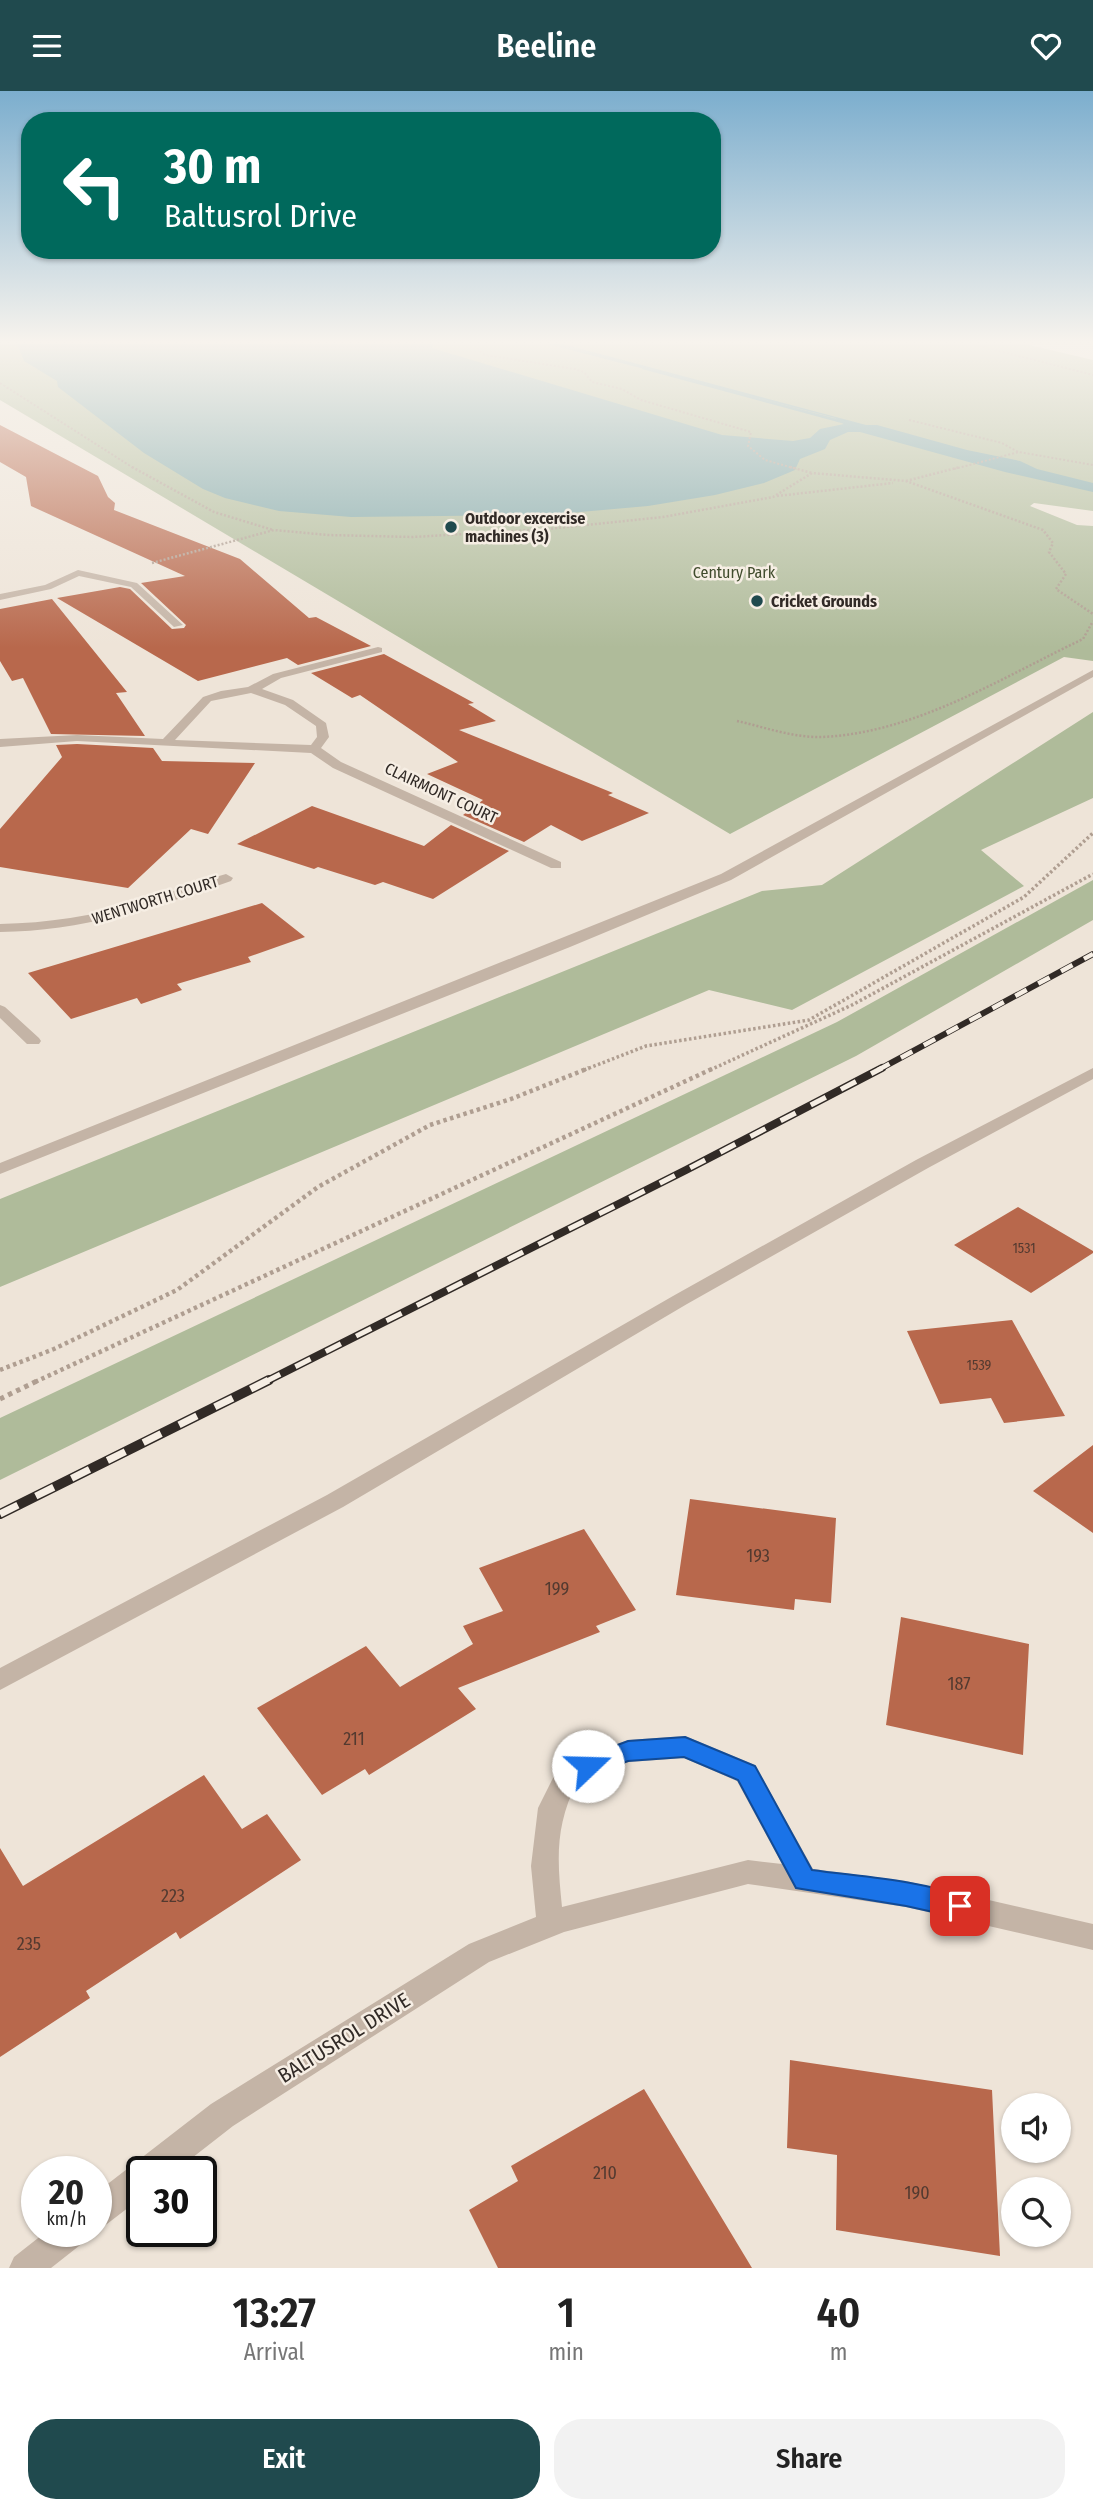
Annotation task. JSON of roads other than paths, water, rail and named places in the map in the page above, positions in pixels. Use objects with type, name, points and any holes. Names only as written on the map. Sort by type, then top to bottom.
[{"type":"street","points":[[0,597],[48,587],[78,573],[134,585],[178,625]]},
{"type":"street","points":[[251,690],[276,675],[378,650]]},
{"type":"street","points":[[0,1169],[726,877],[1092,673]]},
{"type":"street","points":[[0,743],[77,738],[314,749],[323,737],[322,725],[308,714],[273,694],[251,690],[220,694],[206,699],[168,741]]},
{"type":"street","name":"CLAIRMONT COURT","points":[[314,749],[337,765],[556,865]]},
{"type":"street","name":"WENTWORTH COURT","points":[[0,928],[31,929],[90,921],[226,878]]},
{"type":"street","points":[[0,1010],[33,1041]]},
{"type":"street","points":[[0,1680],[335,1500],[692,1293],[922,1164],[1093,1073]]},
{"type":"street","points":[[550,1925],[544,1866],[551,1808],[568,1774],[628,1751],[685,1747],[746,1773],[805,1880]]},
{"type":"street","name":"BALTUSROL DRIVE","points":[[169,2156],[222,2115],[479,1953],[563,1919],[748,1872],[906,1894],[1093,1937]]},
{"type":"street","points":[[112,2201],[126,2190]]},
{"type":"street","points":[[25,2268],[52,2247]]},
{"type":"water","points":[[134,446],[827,446],[825,449],[800,459],[795,470],[764,483],[715,495],[648,506],[546,515],[351,517],[279,511],[225,498],[203,489]]},
{"type":"water","points":[[909,446],[951,446],[1020,461],[1037,469],[1093,483],[1093,492],[1005,472]]},
{"type":"railway","points":[[878,1070],[1093,954]]},
{"type":"railway","points":[[266,1381],[882,1068]]},
{"type":"railway","points":[[0,1514],[266,1381]]},
{"type":"place","name":"Outdoor excercise machines (3)","points":[[451,527]]},
{"type":"place","name":"Cricket Grounds","points":[[757,601]]},
{"type":"park label","name":"Century Park","points":[[734,572]]}]
